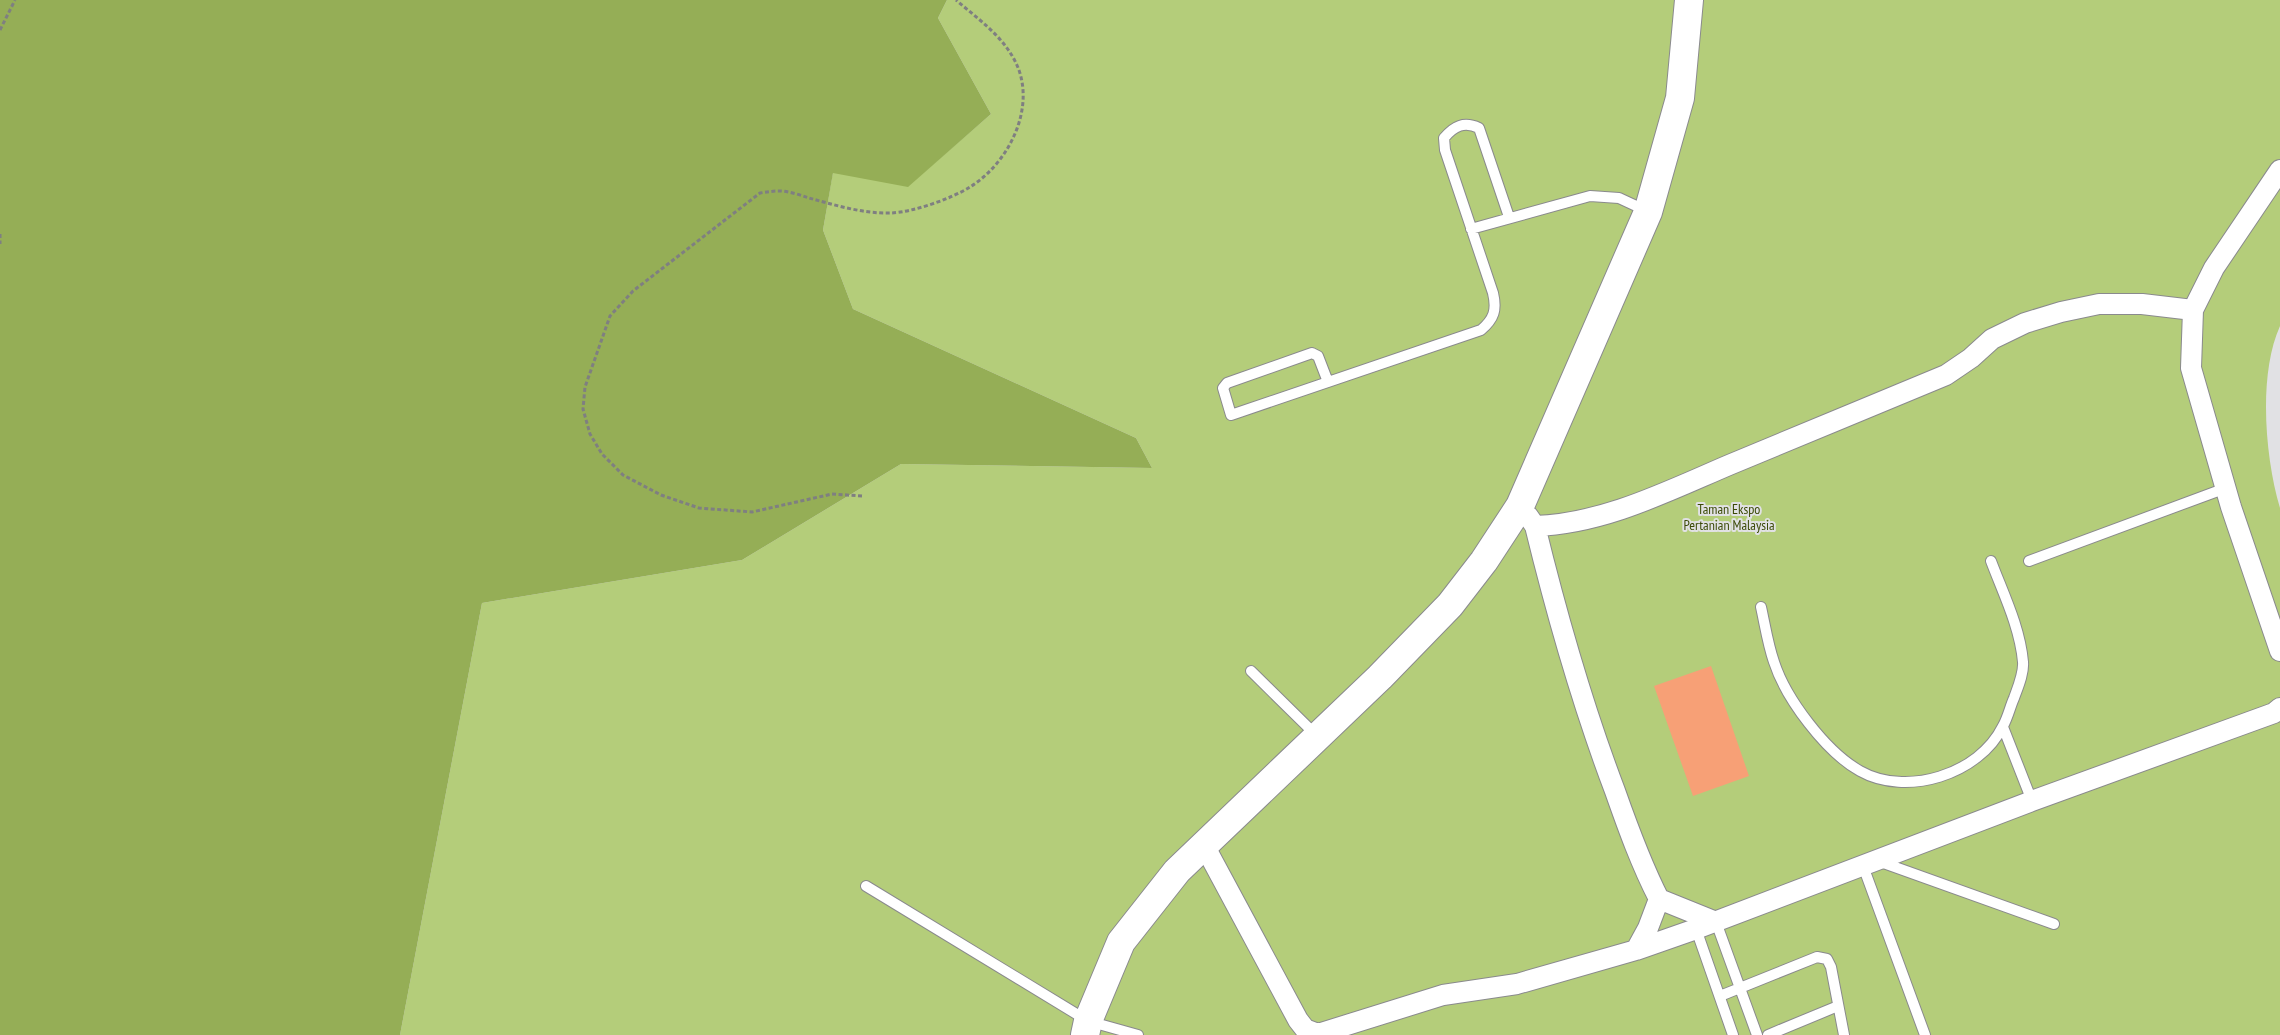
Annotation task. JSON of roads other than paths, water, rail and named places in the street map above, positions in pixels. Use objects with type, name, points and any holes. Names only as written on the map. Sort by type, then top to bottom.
[{"type":"street","points":[[1086,1028],[1120,942],[1177,871],[1380,677],[1450,605],[1484,561],[1528,516],[1648,212],[1680,98],[1689,0]]},
{"type":"street","points":[[2280,170],[2214,268],[2193,310],[2191,368],[2226,488],[2280,651]]},
{"type":"street","points":[[1528,516],[1558,525],[1589,519],[1699,478],[1946,376],[1971,358],[1992,339],[2025,323],[2060,312],[2099,304],[2142,304],[2193,310]]},
{"type":"street","points":[[1528,516],[1560,628],[1605,764],[1643,868],[1659,899],[1716,922]]},
{"type":"street","points":[[1204,845],[1298,1020],[1305,1029],[1318,1034],[1443,995],[1517,984],[1636,950],[1696,930],[2032,801],[2265,717],[2280,708]]},
{"type":"street","points":[[1636,950],[1648,928],[1659,899]]},
{"type":"lane","points":[[1328,382],[1318,356],[1312,353],[1224,385],[1231,415],[1481,330],[1493,320],[1496,305],[1445,150],[1444,138],[1459,125],[1470,124],[1479,128],[1509,217]]},
{"type":"lane","points":[[1471,229],[1590,196],[1619,198],[1648,212]]},
{"type":"lane","points":[[2029,561],[2226,488]]},
{"type":"lane","points":[[1762,607],[1775,664],[1792,696],[1826,742],[1842,759],[1860,771],[1882,781],[1911,784],[1927,781],[1954,771],[1973,760],[2003,727],[2018,688],[2023,664],[2020,641],[1991,561]]},
{"type":"lane","points":[[1251,671],[1317,736]]},
{"type":"lane","points":[[2003,727],[2032,801]]},
{"type":"lane","points":[[1870,863],[2054,924]]},
{"type":"lane","points":[[1870,863],[1924,1035]]},
{"type":"lane","points":[[866,886],[1086,1028],[1138,1035]]},
{"type":"lane","points":[[1716,922],[1739,990],[1757,1035]]},
{"type":"lane","points":[[1696,930],[1733,1035]]},
{"type":"lane","points":[[1720,996],[1817,958],[1827,959],[1831,967],[1844,1035]]},
{"type":"lane","points":[[1768,1035],[1838,1006]]},
{"type":"park label","name":"Taman Ekspo Pertanian Malaysia","points":[[1729,518]]}]
